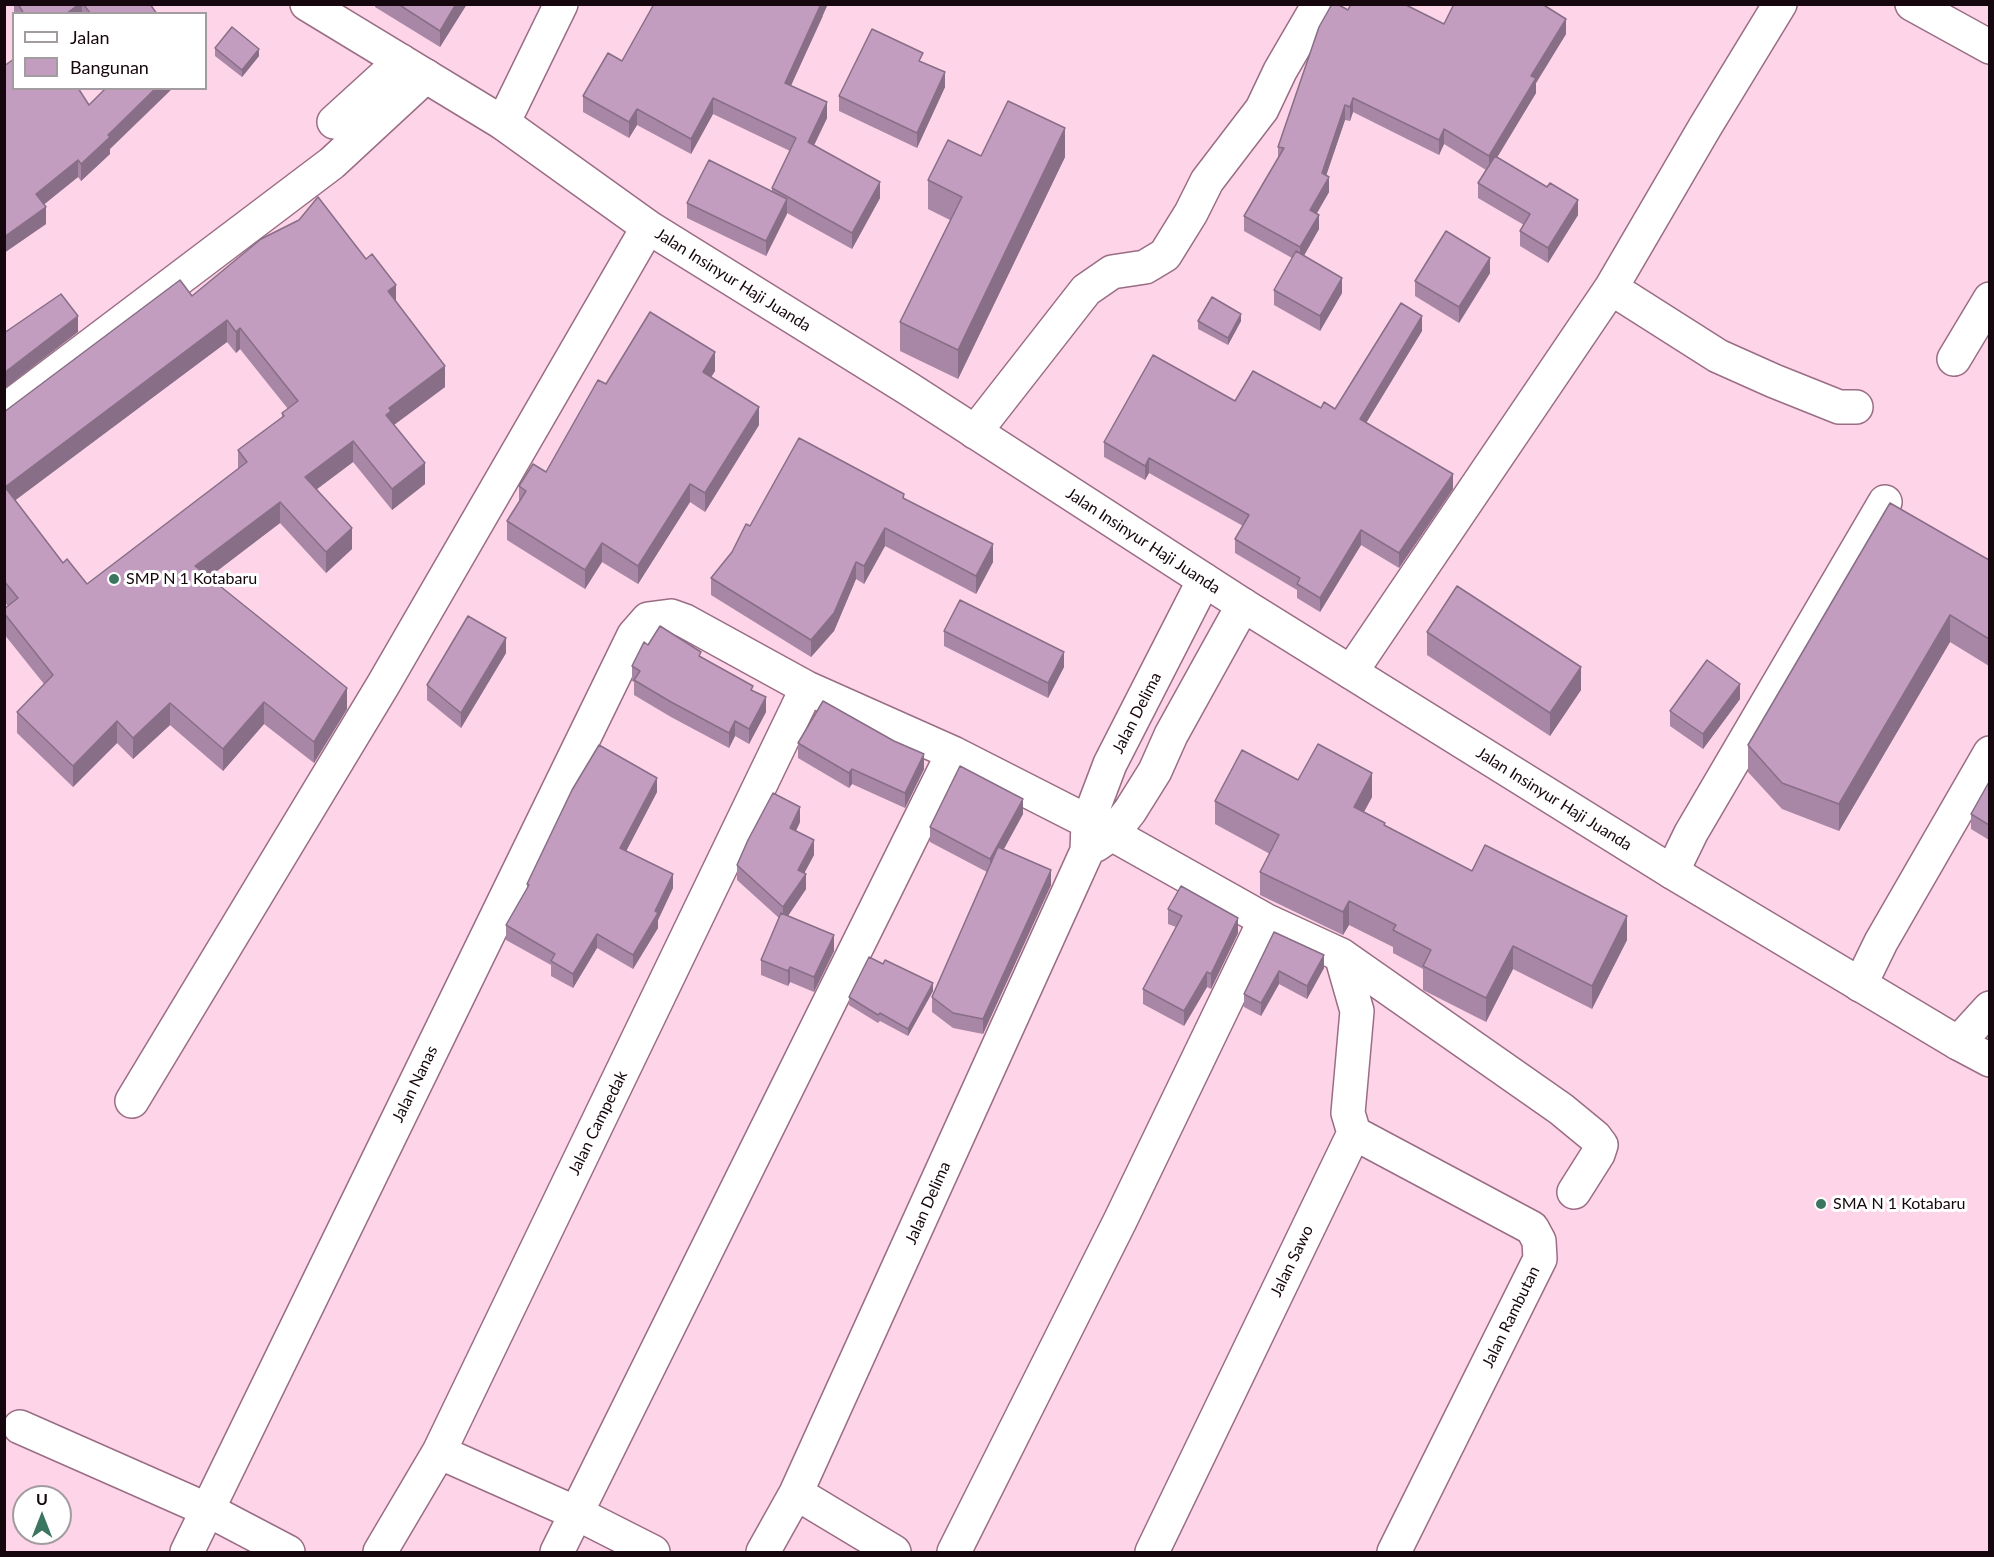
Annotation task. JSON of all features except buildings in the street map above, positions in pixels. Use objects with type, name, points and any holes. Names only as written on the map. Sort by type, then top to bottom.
[{"type":"main road","name":"Jalan Insinyur Haji Juanda","points":[[307,4],[503,123],[648,227],[975,432],[1243,605],[1672,872],[1989,1060]]},
{"type":"main road","points":[[503,123],[561,4]]},
{"type":"main road","points":[[975,432],[1086,290],[1112,272],[1144,267],[1165,255],[1191,213],[1207,181],[1262,109],[1280,71],[1319,4]]},
{"type":"main road","points":[[1352,672],[1611,288],[1780,4]]},
{"type":"main road","points":[[1912,4],[1989,47]]},
{"type":"main road","points":[[334,122],[413,69]]},
{"type":"main road","points":[[4,411],[332,163],[413,69]]},
{"type":"main road","points":[[132,1101],[384,685],[648,227]]},
{"type":"main road","points":[[1611,288],[1718,356],[1839,407],[1856,407]]},
{"type":"main road","points":[[1954,358],[1989,299]]},
{"type":"main road","points":[[1672,872],[1691,833],[1885,502]]},
{"type":"main road","name":"Jalan Delima","points":[[763,1552],[796,1493],[1096,836],[1110,764],[1204,580]]},
{"type":"main road","name":"Jalan Delima","points":[[1096,836],[1130,810],[1155,771],[1171,735],[1243,605]]},
{"type":"main road","name":"Jalan Nanas","points":[[187,1552],[634,635],[648,619],[671,616],[685,621],[807,688]]},
{"type":"main road","points":[[807,688],[953,753],[1096,836],[1341,955],[1561,1109],[1595,1137],[1600,1145],[1598,1154],[1574,1192]]},
{"type":"main road","name":"Jalan Campedak","points":[[380,1552],[439,1452],[807,688]]},
{"type":"main road","points":[[557,1552],[953,753]]},
{"type":"main road","points":[[1860,985],[1881,942],[1989,753]]},
{"type":"main road","points":[[954,1552],[1120,1221],[1265,920]]},
{"type":"main road","points":[[1341,955],[1357,1011],[1348,1113],[1354,1133]]},
{"type":"main road","points":[[1958,1043],[1989,1008]]},
{"type":"main road","name":"Jalan Sawo","points":[[1152,1552],[1354,1133]]},
{"type":"main road","name":"Jalan Rambutan","points":[[1354,1133],[1532,1227],[1539,1241],[1539,1258],[1394,1552]]},
{"type":"main road","points":[[20,1427],[208,1510],[288,1552]]},
{"type":"main road","points":[[439,1452],[576,1513],[653,1552]]},
{"type":"main road","points":[[796,1493],[894,1552]]},
{"type":"place","name":"SMP N 1 Kotabaru","points":[[114,579]]},
{"type":"place","name":"SMA N 1 Kotabaru","points":[[1821,1204]]}]
